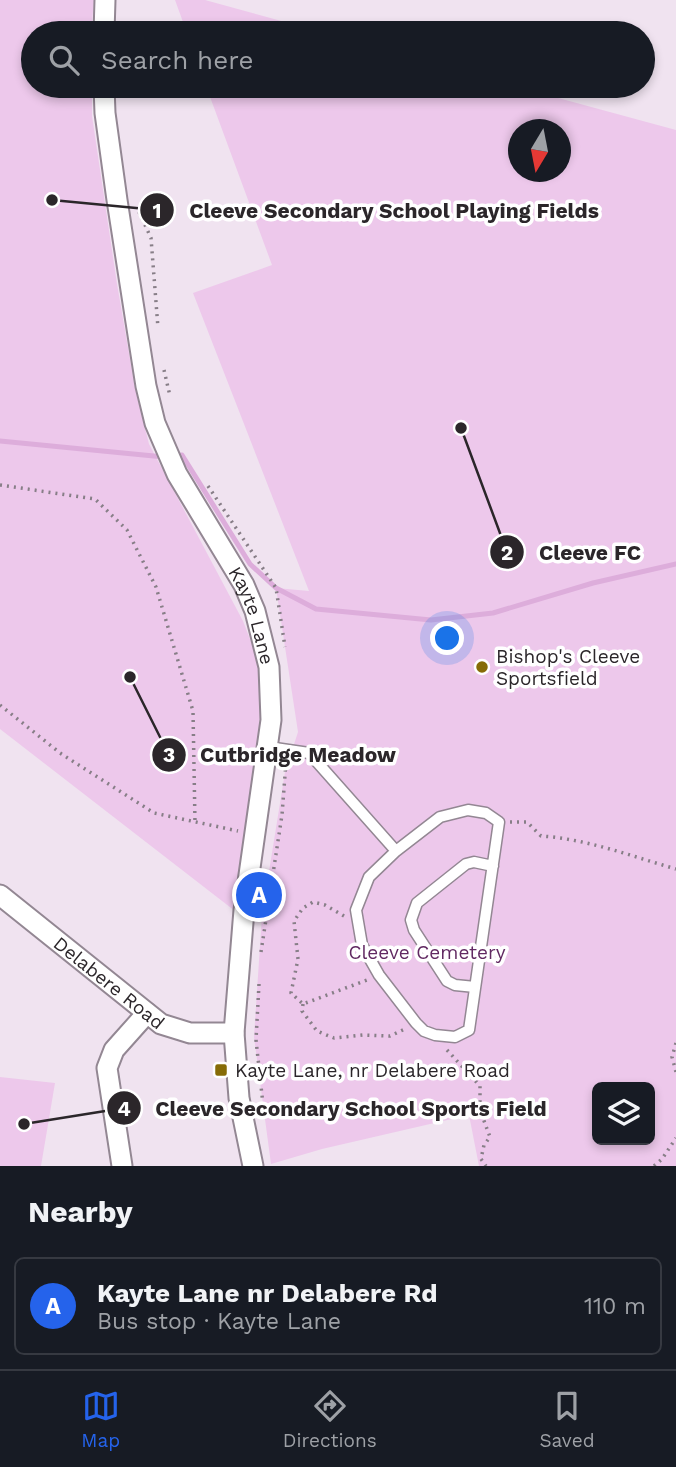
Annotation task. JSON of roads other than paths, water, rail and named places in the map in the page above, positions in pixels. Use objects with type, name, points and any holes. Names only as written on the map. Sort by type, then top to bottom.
[{"type":"street","points":[[104,21],[105,0]]},
{"type":"street","name":"Kayte Lane","points":[[104,98],[117,200],[146,386],[155,423],[177,474],[244,585],[263,639],[271,693],[277,748],[256,835],[244,910],[234,1033],[239,1098],[253,1166]]},
{"type":"street","name":"Delabere Road","points":[[0,895],[161,1024],[190,1033],[234,1033]]},
{"type":"street","points":[[122,1166],[107,1068],[114,1050],[148,1013]]},
{"type":"lane","points":[[277,748],[309,753],[396,851]]},
{"type":"lane","points":[[468,810],[486,813],[499,822],[469,1030],[455,1037],[424,1031],[379,975],[362,945],[356,909],[369,877],[396,851],[439,817],[468,810]]},
{"type":"lane","points":[[475,987],[455,985],[447,981],[414,930],[411,920],[417,903],[466,864],[474,862],[493,866]]},
{"type":"waterway","points":[[0,441],[164,457]]},
{"type":"waterway","points":[[174,456],[182,455],[250,564],[276,588],[316,609],[431,620],[493,613],[593,583],[676,564]]},
{"type":"place","name":"Cleeve Secondary School Playing Fields","points":[[52,200]]},
{"type":"place","name":"Cleeve FC","points":[[461,428]]},
{"type":"place","name":"Bishop's Cleeve Sportsfield","points":[[482,667]]},
{"type":"place","name":"Cutbridge Meadow","points":[[130,677]]},
{"type":"place","name":"Kayte Lane nr Delabere Rd","points":[[259,895]]},
{"type":"place","name":"Kayte Lane, nr Delabere Road","points":[[221,1070]]},
{"type":"place","name":"Cleeve Secondary School Sports Field","points":[[24,1124]]},
{"type":"park label","name":"Cleeve Cemetery","points":[[427,952]]}]
